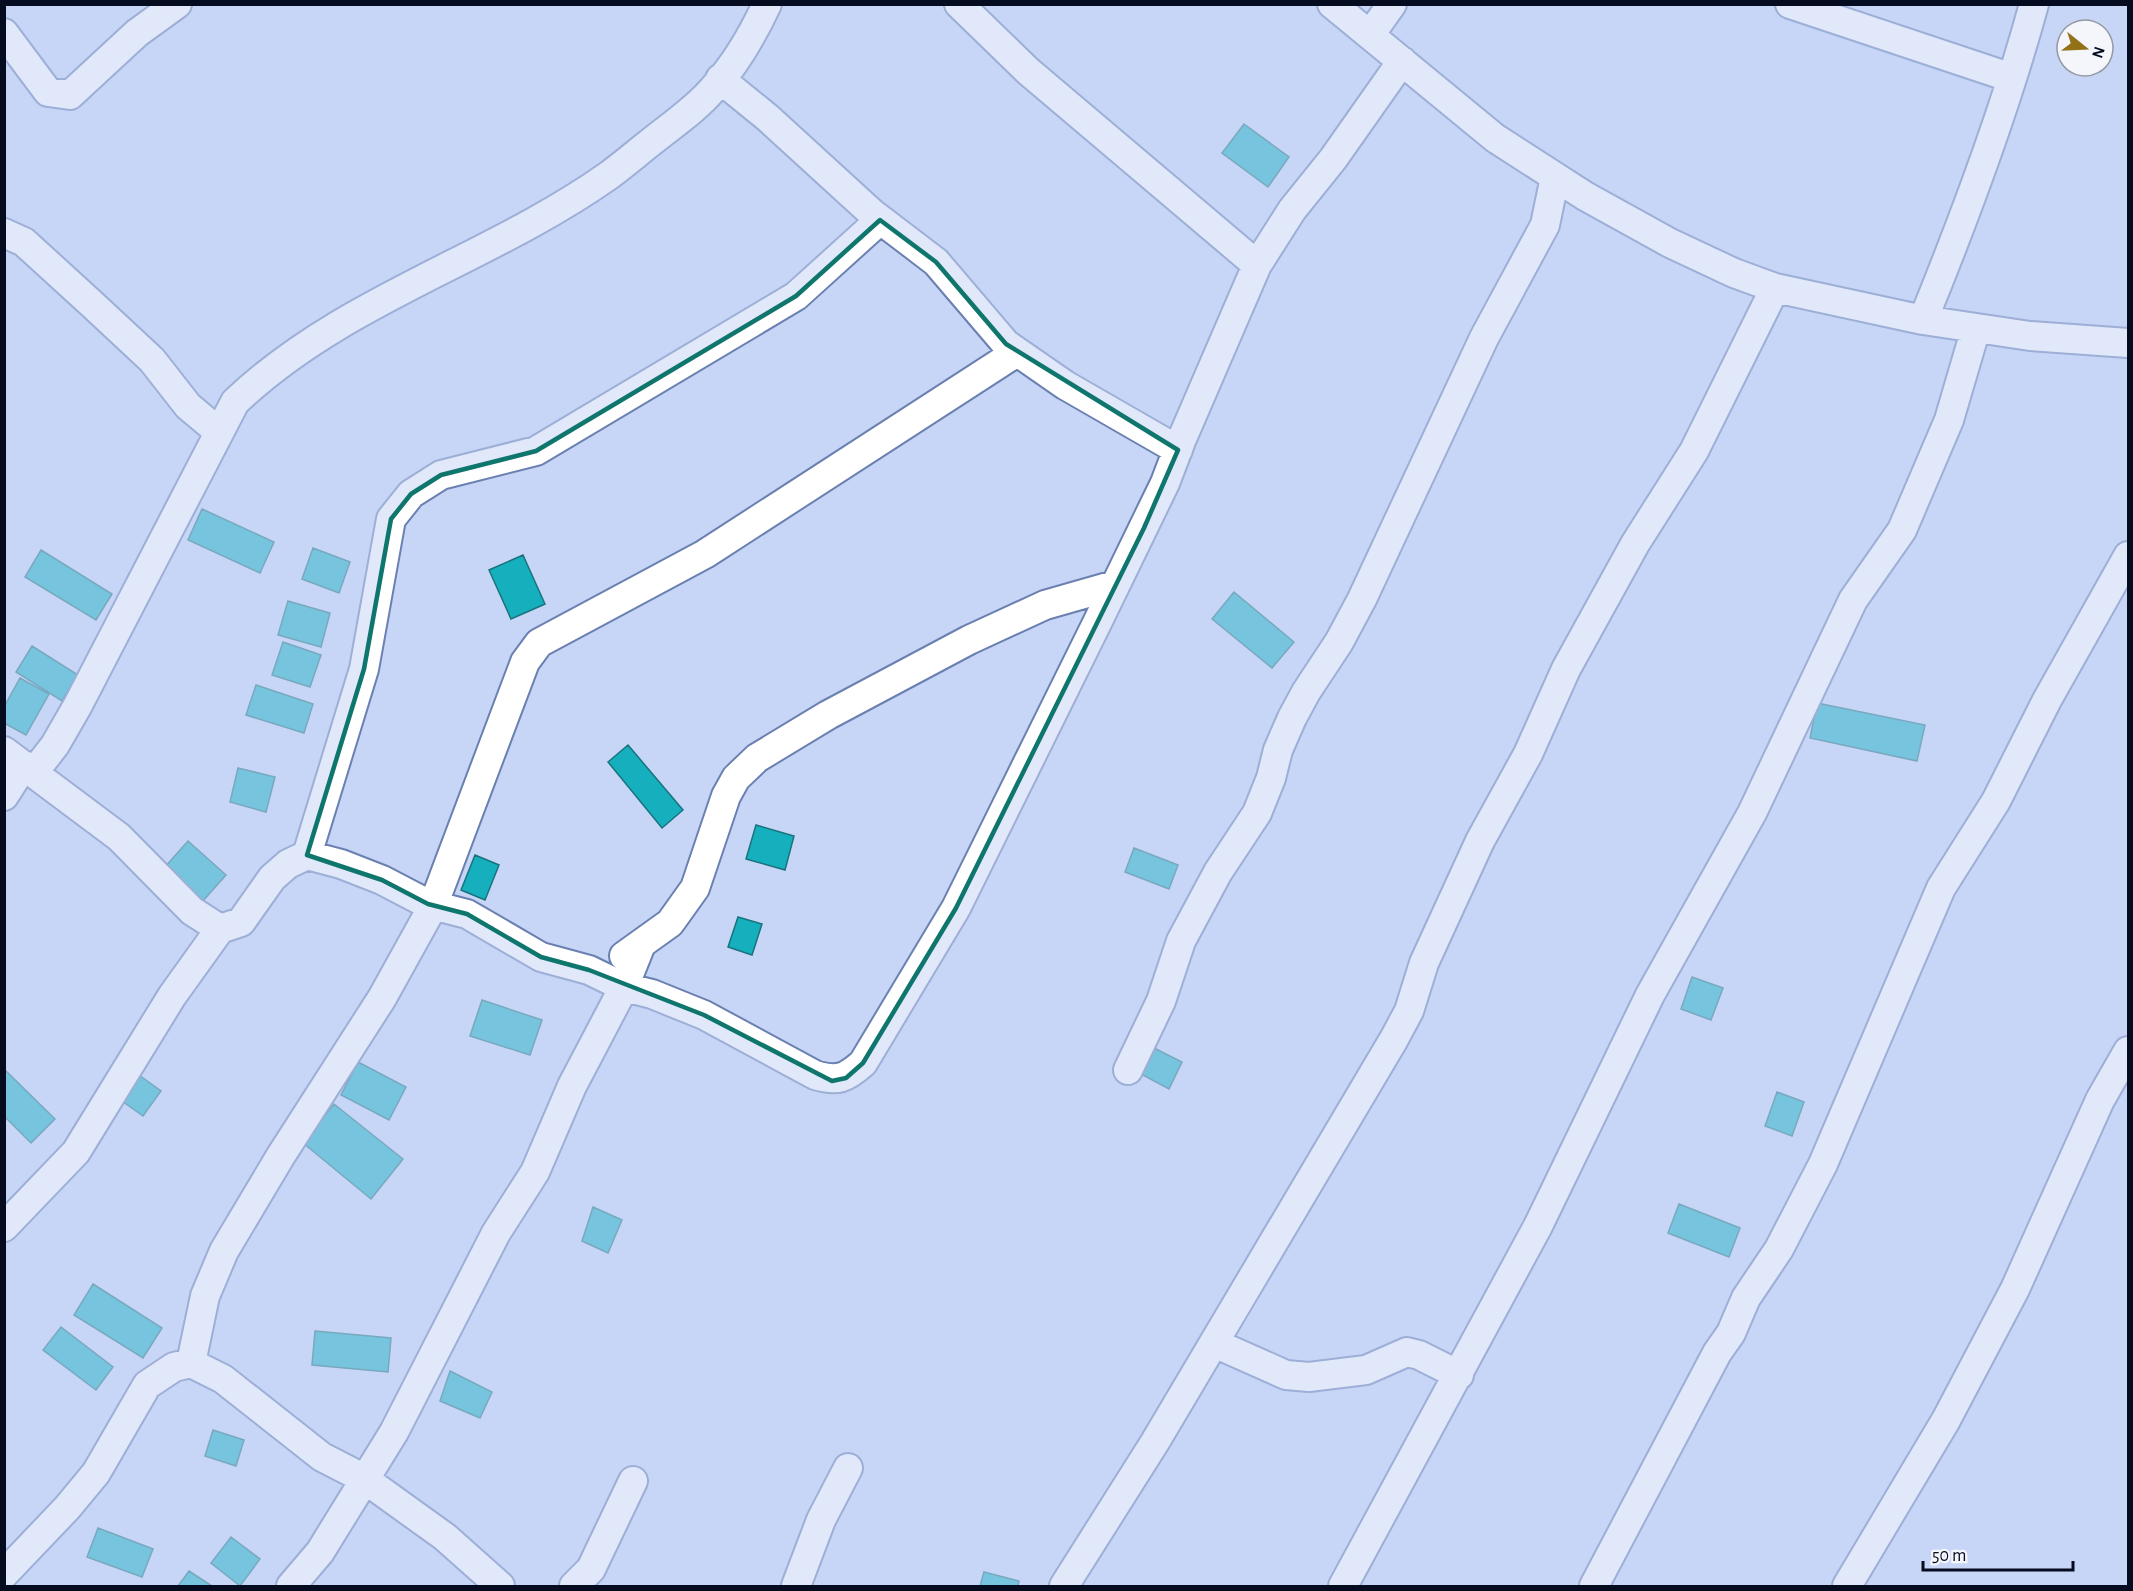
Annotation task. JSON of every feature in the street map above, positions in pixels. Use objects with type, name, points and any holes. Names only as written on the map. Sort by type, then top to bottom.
[{"type":"street","points":[[4,33],[48,92],[70,94],[137,33],[177,4]]},
{"type":"street","points":[[4,796],[21,762],[56,745],[161,550],[236,402],[277,364],[382,300],[554,209],[608,176],[677,121],[720,80],[736,59],[767,4]]},
{"type":"street","points":[[959,4],[1028,71],[1257,266]]},
{"type":"street","points":[[1332,4],[1495,138],[1555,177],[1670,243],[1734,273],[1775,288],[1923,320],[2030,336],[2128,343]]},
{"type":"street","points":[[1370,35],[1392,4]]},
{"type":"street","points":[[1923,320],[1952,248],[2012,78],[2034,4]]},
{"type":"street","points":[[1795,6],[2012,78]]},
{"type":"street","points":[[4,1227],[76,1152],[172,996],[220,929],[242,922],[272,878],[288,864],[307,855],[382,880],[433,906],[467,914],[541,957],[589,970],[624,987],[652,994],[704,1015],[815,1075],[832,1081],[846,1078],[863,1064],[956,908],[1165,483],[1257,266],[1292,210],[1333,159],[1402,61]]},
{"type":"street","points":[[720,80],[768,118],[880,220],[936,262],[1006,344],[1065,385],[1178,450]]},
{"type":"street","points":[[1128,1070],[1161,1001],[1180,941],[1218,872],[1257,813],[1271,778],[1278,750],[1292,718],[1339,642],[1362,599],[1484,338],[1545,225],[1555,177]]},
{"type":"street","points":[[307,855],[364,669],[391,519],[411,494],[441,475],[536,451],[796,296],[880,220]]},
{"type":"street","points":[[4,233],[24,242],[93,305],[152,360],[188,406],[219,432]]},
{"type":"street","points":[[1064,1587],[1214,1343],[1394,1039],[1409,1011],[1424,963],[1480,841],[1528,754],[1566,669],[1635,544],[1694,451],[1775,288]]},
{"type":"street","points":[[1343,1587],[1538,1226],[1650,995],[1752,813],[1853,600],[1902,530],[1949,420],[1976,328]]},
{"type":"street","points":[[191,1363],[206,1296],[224,1251],[280,1157],[382,998],[433,906],[525,662],[538,642],[705,554],[1017,352]]},
{"type":"street","points":[[1594,1587],[1717,1353],[1731,1333],[1746,1298],[1779,1249],[1823,1164],[1941,888],[1996,801],[2047,700],[2128,556]]},
{"type":"street","points":[[589,970],[614,962],[640,947],[670,923],[695,888],[726,796],[736,778],[757,758],[828,715],[969,640],[1044,605],[1115,585]]},
{"type":"street","points":[[21,762],[119,837],[192,911],[220,929]]},
{"type":"street","points":[[291,1587],[320,1552],[413,1396],[496,1233],[535,1172],[572,1086],[624,987],[640,947]]},
{"type":"street","points":[[1847,1587],[1946,1420],[2010,1299],[2100,1100],[2128,1051]]},
{"type":"street","points":[[1214,1343],[1286,1375],[1309,1377],[1366,1370],[1407,1352],[1419,1355],[1459,1375]]},
{"type":"street","points":[[4,1574],[68,1508],[96,1473],[147,1385],[174,1367],[191,1363],[223,1379],[322,1457],[363,1478],[445,1537],[500,1587]]},
{"type":"street","points":[[796,1587],[821,1520],[848,1468]]},
{"type":"street","points":[[574,1587],[591,1569],[633,1481]]},
{"type":"highlighted area","points":[[880,220],[936,262],[1006,344],[1178,450],[1144,528],[956,908],[863,1063],[846,1078],[832,1081],[704,1015],[589,970],[541,957],[467,914],[428,904],[382,880],[307,855],[364,669],[391,519],[411,494],[441,475],[536,451],[796,296]]},
{"type":"building","points":[[1244,124],[1289,157],[1268,187],[1222,153]]},
{"type":"building","points":[[202,509],[274,542],[260,573],[188,540]]},
{"type":"building","points":[[313,548],[350,562],[339,593],[302,579]]},
{"type":"building","points":[[41,550],[112,594],[96,620],[25,577]]},
{"type":"building","points":[[523,555],[545,604],[511,619],[489,570]]},
{"type":"building","points":[[1234,592],[1294,642],[1272,668],[1212,619]]},
{"type":"building","points":[[288,601],[330,613],[321,647],[278,635]]},
{"type":"building","points":[[283,642],[321,655],[310,687],[272,675]]},
{"type":"building","points":[[32,646],[78,675],[62,701],[16,672]]},
{"type":"building","points":[[20,678],[49,694],[26,735],[4,723],[4,707]]},
{"type":"building","points":[[256,685],[313,704],[304,733],[246,715]]},
{"type":"building","points":[[1817,703],[1925,725],[1917,761],[1810,738]]},
{"type":"building","points":[[628,745],[683,810],[662,828],[608,762]]},
{"type":"building","points":[[238,768],[275,777],[266,812],[230,802]]},
{"type":"building","points":[[756,825],[794,836],[785,870],[746,859]]},
{"type":"building","points":[[188,841],[226,875],[202,902],[164,868]]},
{"type":"building","points":[[1134,848],[1178,865],[1169,889],[1125,872]]},
{"type":"building","points":[[475,855],[499,865],[485,900],[461,890]]},
{"type":"building","points":[[738,917],[762,924],[752,955],[728,947]]},
{"type":"building","points":[[1692,977],[1723,988],[1711,1020],[1681,1009]]},
{"type":"building","points":[[482,1000],[542,1020],[530,1055],[470,1036]]},
{"type":"building","points":[[1152,1047],[1182,1062],[1169,1089],[1139,1073]]},
{"type":"building","points":[[358,1062],[406,1087],[389,1120],[341,1095]]},
{"type":"building","points":[[4,1069],[55,1119],[31,1143],[4,1116]]},
{"type":"building","points":[[132,1070],[161,1091],[143,1116],[115,1096]]},
{"type":"building","points":[[1777,1092],[1804,1102],[1792,1136],[1765,1126]]},
{"type":"building","points":[[334,1104],[403,1159],[371,1199],[303,1143]]},
{"type":"building","points":[[1679,1204],[1740,1228],[1729,1257],[1668,1233]]},
{"type":"building","points":[[593,1207],[622,1220],[608,1253],[582,1241]]},
{"type":"building","points":[[93,1284],[162,1328],[143,1358],[74,1315]]},
{"type":"building","points":[[61,1327],[113,1367],[96,1390],[43,1350]]},
{"type":"building","points":[[315,1331],[391,1338],[388,1372],[312,1365]]},
{"type":"building","points":[[450,1371],[492,1392],[480,1418],[440,1401]]},
{"type":"building","points":[[213,1430],[244,1440],[236,1466],[205,1456]]},
{"type":"building","points":[[98,1528],[153,1549],[142,1577],[87,1557]]},
{"type":"building","points":[[231,1537],[260,1559],[240,1586],[211,1563]]},
{"type":"building","points":[[189,1571],[212,1586],[178,1586]]},
{"type":"building","points":[[984,1572],[1019,1581],[1018,1586],[980,1586]]}]
